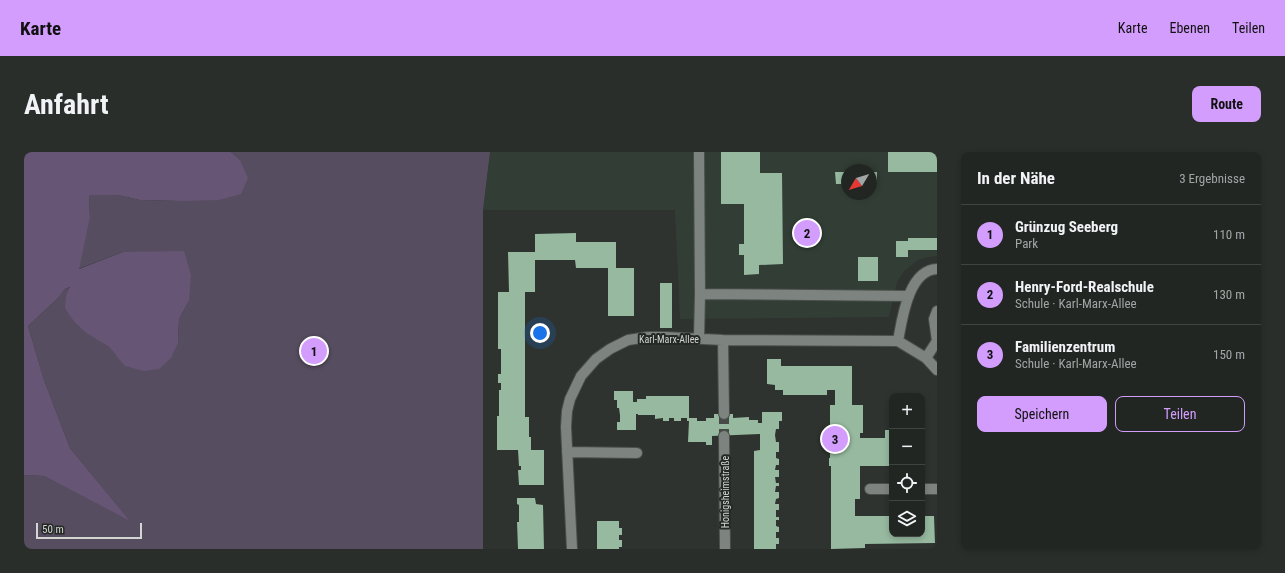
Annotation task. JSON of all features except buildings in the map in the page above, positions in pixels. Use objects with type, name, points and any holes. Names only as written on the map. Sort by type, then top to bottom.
[{"type":"street","points":[[698,338],[700,294],[699,152]]},
{"type":"street","points":[[937,269],[926,273],[914,284],[909,296],[898,341],[926,358],[937,370]]},
{"type":"street","points":[[700,294],[909,296]]},
{"type":"street","points":[[926,358],[937,341],[934,319],[937,311]]},
{"type":"street","name":"Karl-Marx-Allee","points":[[572,549],[566,427],[567,411],[570,399],[581,376],[596,359],[610,349],[628,340],[648,337],[723,340],[898,341]]},
{"type":"street","points":[[723,340],[724,414]]},
{"type":"street","name":"Honigsheimstraße","points":[[724,436],[725,549]]},
{"type":"street","points":[[567,452],[636,453]]},
{"type":"street","points":[[870,489],[889,489]]},
{"type":"street","points":[[925,489],[937,489]]},
{"type":"shaded area","points":[[24,152],[231,152],[240,160],[248,178],[241,194],[219,200],[140,200],[118,195],[89,195],[90,218],[79,269],[123,252],[184,251],[191,275],[189,301],[179,319],[178,343],[171,358],[159,369],[144,371],[125,366],[109,347],[85,332],[73,320],[65,308],[66,296],[70,287],[65,289],[58,298],[28,326],[44,380],[70,448],[130,521],[44,476],[24,475]]},
{"type":"shaded area","points":[[231,152],[490,152],[483,210],[483,549],[24,549],[24,475],[44,476],[129,520],[70,448],[44,380],[28,326],[58,298],[65,289],[71,287],[99,340],[109,347],[116,355],[178,343],[179,319],[189,301],[123,252],[78,269],[90,218],[89,195],[118,195],[140,200],[180,201],[240,160]]},
{"type":"shaded area","points":[[490,152],[937,152],[937,256],[918,260],[904,271],[897,282],[889,317],[680,319],[675,210],[483,210]]},
{"type":"tunnel","points":[[724,414],[724,436]]},
{"type":"place","name":"Henry-Ford-Realschule","points":[[807,233]]},
{"type":"place","name":"Grünzug Seeberg","points":[[314,351]]},
{"type":"place","name":"Familienzentrum","points":[[835,439]]}]
